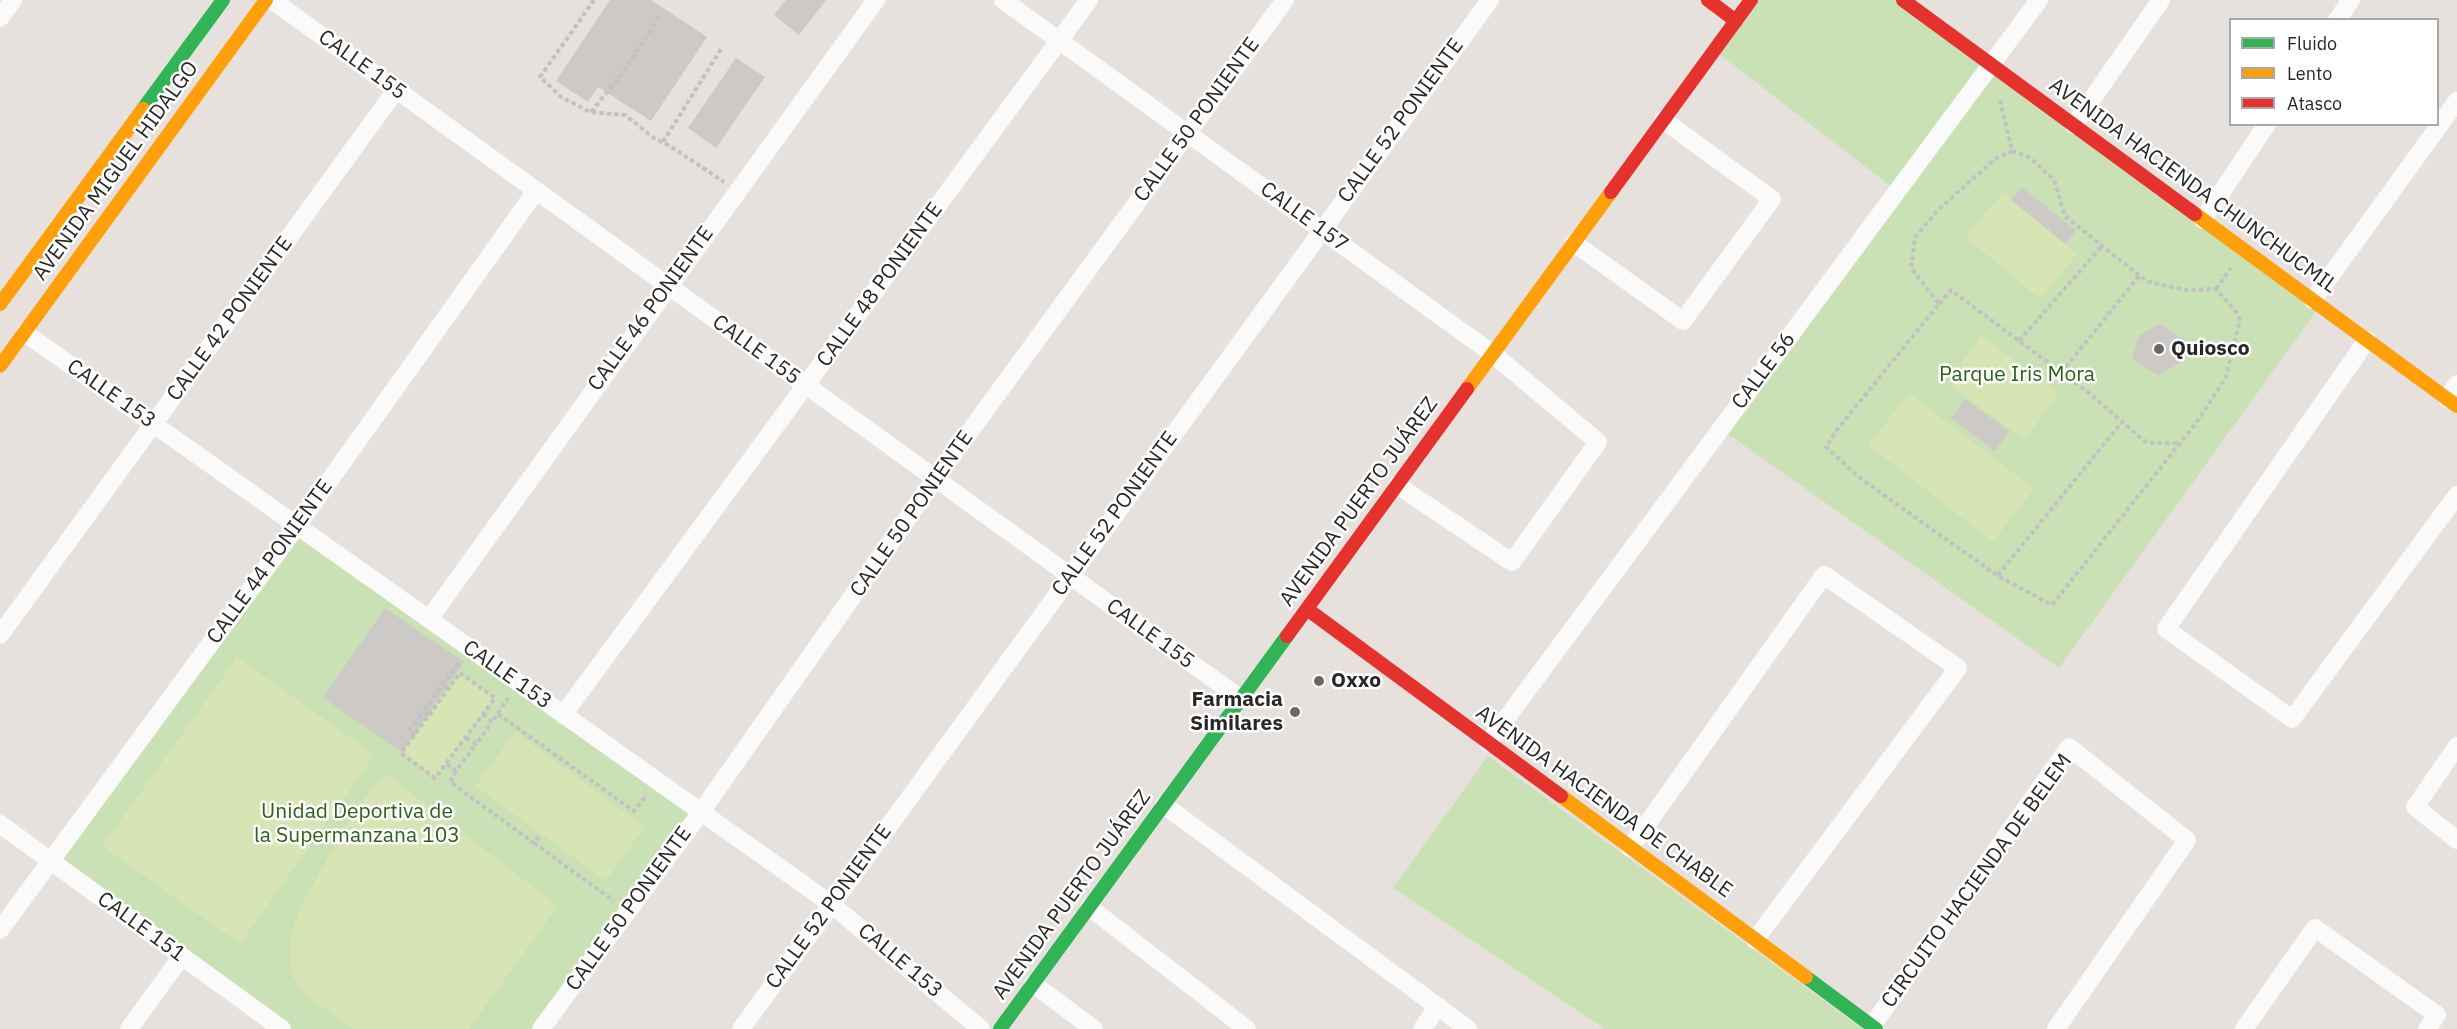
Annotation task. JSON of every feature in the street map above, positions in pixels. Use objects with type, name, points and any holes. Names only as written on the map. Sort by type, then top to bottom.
[{"type":"street","points":[[0,18],[13,0]]},
{"type":"street","name":"AVENIDA MIGUEL HIDALGO","points":[[0,303],[223,0]]},
{"type":"street","name":"AVENIDA MIGUEL HIDALGO","points":[[0,366],[266,0]]},
{"type":"street","name":"CALLE 155","points":[[272,0],[1241,699]]},
{"type":"street","name":"CALLE 46 PONIENTE","points":[[429,619],[876,0]]},
{"type":"street","name":"CALLE 157","points":[[1003,0],[1493,354],[1598,442],[1512,562],[1397,485]]},
{"type":"street","name":"CALLE 48 PONIENTE","points":[[563,715],[1089,0]]},
{"type":"street","name":"CALLE 50 PONIENTE","points":[[541,1029],[701,812],[935,479],[1285,0]]},
{"type":"street","name":"CALLE 52 PONIENTE","points":[[741,1029],[1490,0]]},
{"type":"street","points":[[1708,0],[1736,21]]},
{"type":"street","name":"AVENIDA PUERTO JUÁREZ","points":[[1000,1029],[1751,0]]},
{"type":"street","name":"AVENIDA HACIENDA CHUNCHUCMIL","points":[[1903,0],[2367,340],[2454,396]]},
{"type":"street","name":"CALLE 56","points":[[1488,743],[2039,0]]},
{"type":"street","points":[[2074,125],[2161,0]]},
{"type":"street","points":[[2338,18],[2351,0]]},
{"type":"street","name":"CALLE 42 PONIENTE","points":[[0,635],[396,90]]},
{"type":"street","points":[[2439,125],[2457,100]]},
{"type":"street","points":[[1574,243],[1683,321],[1772,200],[1663,120]]},
{"type":"street","points":[[2203,220],[2266,126]]},
{"type":"street","points":[[2313,300],[2438,126]]},
{"type":"street","name":"CALLE 44 PONIENTE","points":[[0,930],[297,526],[537,191]]},
{"type":"street","name":"CALLE 153","points":[[25,333],[831,904],[981,1029]]},
{"type":"street","points":[[2367,340],[2166,629],[2292,719],[2457,495]]},
{"type":"street","points":[[1630,848],[1824,575],[1958,668],[1755,940]]},
{"type":"street","name":"AVENIDA HACIENDA DE CHABLE","points":[[1307,609],[1874,1028]]},
{"type":"street","points":[[2457,746],[2415,807],[2457,840]]},
{"type":"street","name":"CIRCUITO HACIENDA DE BELEM","points":[[1874,1028],[2068,747],[2187,840],[2056,1029]]},
{"type":"street","points":[[1164,805],[1468,1029]]},
{"type":"street","name":"CALLE 151","points":[[0,824],[282,1029]]},
{"type":"street","points":[[1089,907],[1247,1029]]},
{"type":"street","points":[[2244,1029],[2315,928],[2437,1015],[2427,1029]]},
{"type":"street","points":[[129,1029],[181,957]]},
{"type":"street","points":[[1033,984],[1094,1029]]},
{"type":"street","points":[[1422,1029],[1438,1006]]},
{"type":"path","points":[[594,0],[540,77],[561,97],[590,112],[626,116],[737,190]]},
{"type":"path","points":[[590,112],[621,75],[659,17]]},
{"type":"path","points":[[663,142],[721,50]]},
{"type":"path","points":[[1999,97],[2012,151]]},
{"type":"path","points":[[1939,304],[1911,268],[1914,237],[1939,209],[1995,159],[2012,151],[2029,157],[2054,180],[2065,216],[2100,247],[2139,276],[2146,281],[2184,290],[2216,289],[2237,313],[2240,320],[2226,377],[2180,443],[2052,605],[1998,576],[1860,478],[1826,447],[1836,431],[1951,290],[2089,393],[2147,443],[2180,443]]},
{"type":"path","points":[[2019,341],[2100,247]]},
{"type":"path","points":[[2061,373],[2139,276]]},
{"type":"path","points":[[1998,576],[2122,422]]},
{"type":"path","points":[[415,735],[409,731],[460,662],[468,668]]},
{"type":"path","points":[[460,673],[495,698],[435,778],[401,753],[448,689],[460,673]]},
{"type":"path","points":[[442,685],[448,689]]},
{"type":"path","points":[[501,693],[509,699],[450,782],[628,911]]},
{"type":"path","points":[[424,711],[429,715]]},
{"type":"path","points":[[483,714],[492,722]]},
{"type":"path","points":[[498,714],[634,811]]},
{"type":"path","points":[[466,738],[476,744]]},
{"type":"path","points":[[447,764],[456,771]]},
{"type":"path","points":[[534,843],[541,834]]},
{"type":"green space","name":"Parque Iris Mora","points":[[1751,0],[1903,0],[2320,306],[2059,668],[1721,429],[1897,191],[1714,50]]},
{"type":"green space","points":[[2003,192],[2077,254],[2040,299],[1965,237]]},
{"type":"green space","points":[[1981,336],[2059,392],[2025,440],[1947,383]]},
{"type":"green space","points":[[1909,393],[2034,489],[1993,542],[1868,445]]},
{"type":"green space","name":"Unidad Deportiva de la Supermanzana 103","points":[[298,532],[694,814],[535,1029],[291,1029],[56,859]]},
{"type":"green space","points":[[237,657],[375,755],[240,944],[102,846]]},
{"type":"green space","points":[[460,673],[495,698],[435,778],[401,753]]},
{"type":"green space","points":[[515,732],[645,827],[606,881],[475,786]]},
{"type":"green space","points":[[1488,756],[1863,1029],[1605,1029],[1393,888]]},
{"type":"green space","points":[[385,773],[558,906],[469,1029],[354,1029],[313,1001],[299,987],[291,974],[291,936],[299,910],[350,817]]},
{"type":"building","points":[[610,0],[651,0],[707,37],[651,121],[598,87],[588,102],[556,81]]},
{"type":"building","points":[[786,0],[826,0],[799,35],[774,15]]},
{"type":"building","points":[[736,58],[765,77],[716,148],[688,128]]},
{"type":"building","points":[[2022,187],[2076,231],[2066,244],[2011,200]]},
{"type":"building","name":"Quiosco","points":[[2159,324],[2184,339],[2180,363],[2158,375],[2132,359],[2139,336]]},
{"type":"building","points":[[1965,399],[2009,431],[1995,451],[1951,418]]},
{"type":"building","points":[[385,608],[464,662],[402,752],[323,698]]},
{"type":"traffic: fast","points":[[143,109],[223,0]]},
{"type":"traffic: fast","points":[[1000,1029],[1287,636]]},
{"type":"traffic: fast","points":[[1806,977],[1876,1029]]},
{"type":"traffic: slow","points":[[0,366],[266,0]]},
{"type":"traffic: slow","points":[[0,304],[143,109]]},
{"type":"traffic: slow","points":[[1467,389],[1611,192]]},
{"type":"traffic: slow","points":[[2195,214],[2457,406]]},
{"type":"traffic: slow","points":[[1561,796],[1806,977]]},
{"type":"traffic: jam","points":[[1708,0],[1736,21]]},
{"type":"traffic: jam","points":[[1611,192],[1751,0]]},
{"type":"traffic: jam","points":[[1903,0],[2195,214]]},
{"type":"traffic: jam","points":[[1287,636],[1467,389]]},
{"type":"traffic: jam","points":[[1307,609],[1561,796]]},
{"type":"place","name":"Quiosco","points":[[2159,349]]},
{"type":"place","name":"Oxxo","points":[[1319,681]]},
{"type":"place","name":"Farmacia Similares","points":[[1295,712]]}]
